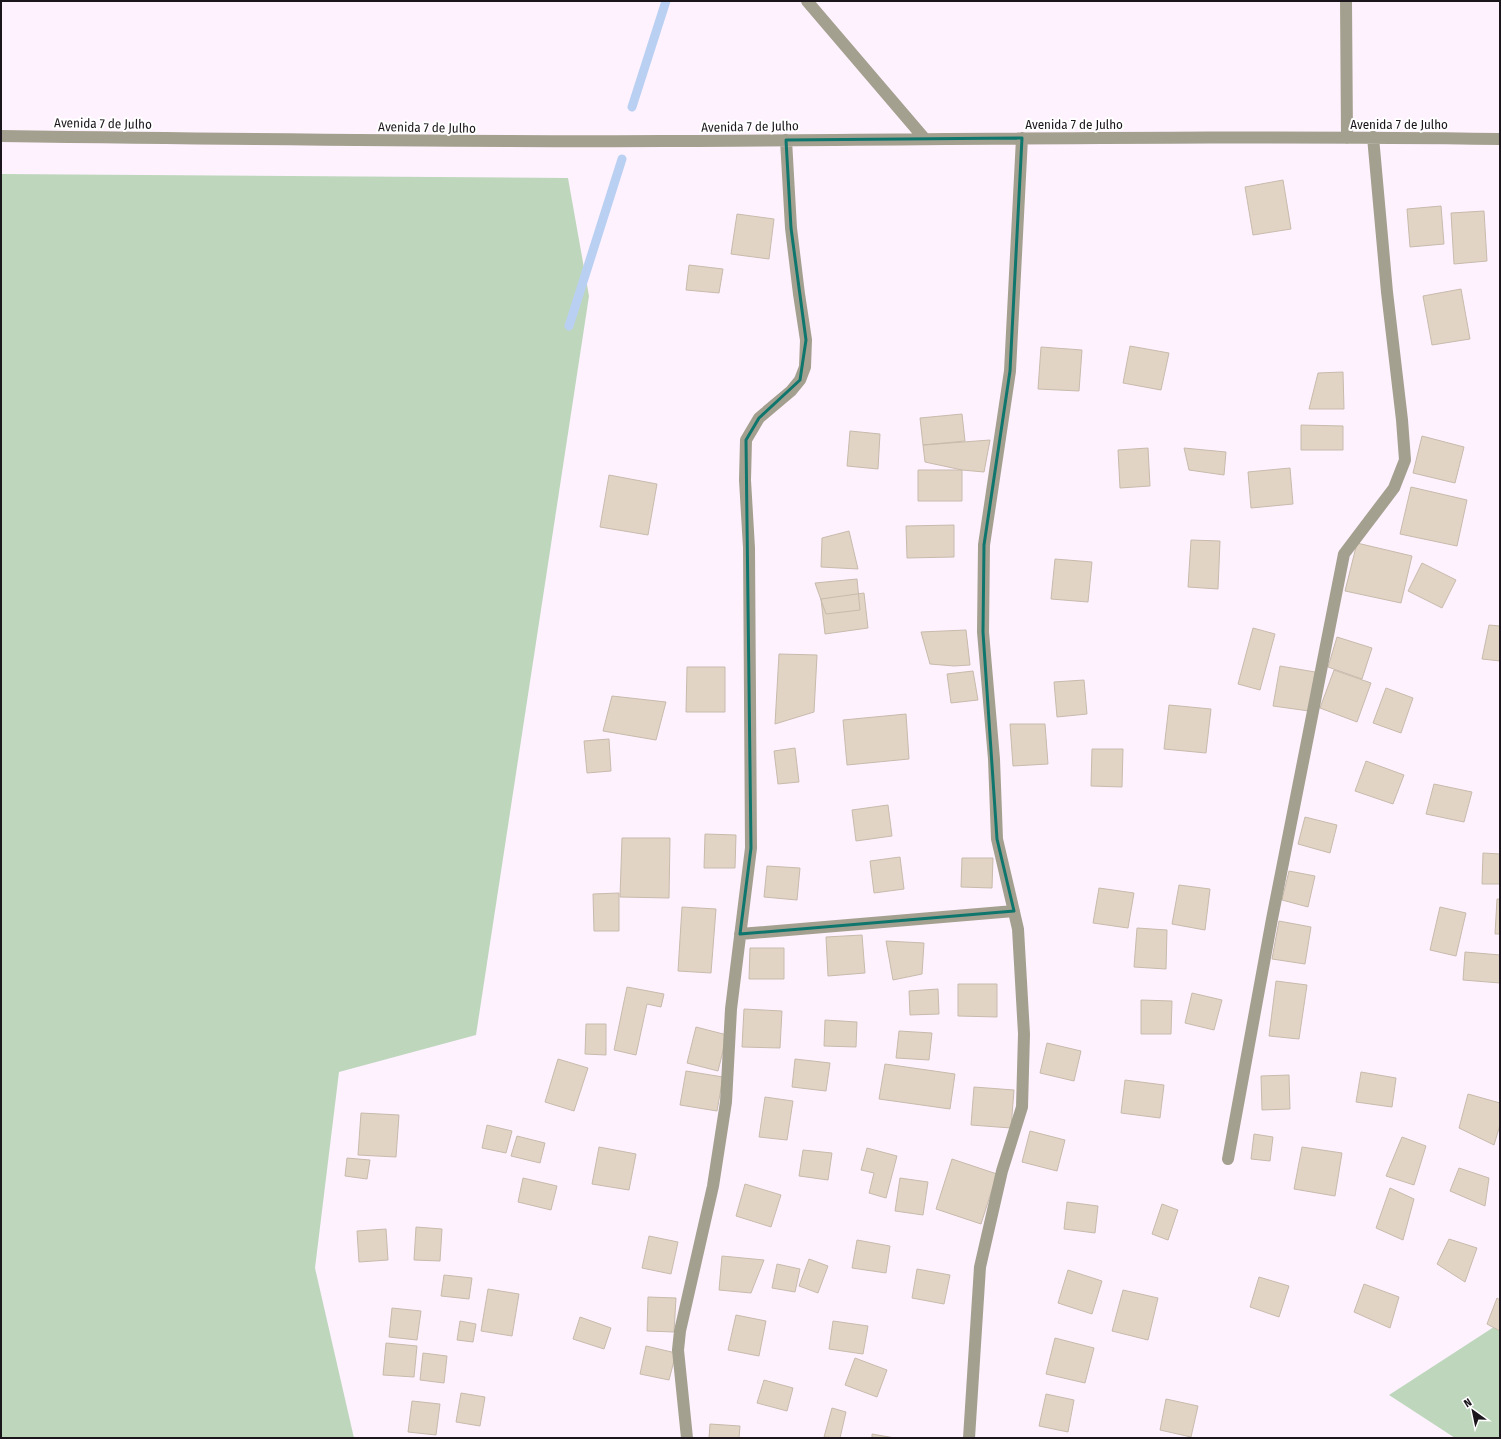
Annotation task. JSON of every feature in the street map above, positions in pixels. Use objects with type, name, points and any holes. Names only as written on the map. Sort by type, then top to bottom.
[{"type":"street","points":[[807,1],[924,138]]},
{"type":"street","points":[[1346,1],[1347,138]]},
{"type":"street","name":"Avenida 7 de Julho","points":[[1,136],[531,142],[924,138],[1373,137],[1500,139]]},
{"type":"street","points":[[1228,1159],[1272,919],[1344,554],[1394,488],[1405,460],[1402,420],[1387,292],[1373,137]]},
{"type":"street","points":[[969,1438],[980,1267],[1002,1171],[1022,1107],[1024,1034],[1018,929],[997,839],[994,759],[983,624],[984,545],[1010,371],[1022,138]]},
{"type":"street","points":[[687,1438],[678,1350],[714,1186],[725,1110],[731,1008],[751,848],[749,548],[745,480],[746,440],[759,418],[791,391],[800,380],[804,367],[806,340],[791,228],[786,140]]},
{"type":"street","points":[[740,934],[1014,911]]},
{"type":"highlighted area","points":[[1022,138],[1010,371],[984,545],[983,632],[997,839],[1014,911],[740,934],[751,848],[746,440],[759,418],[800,380],[806,340],[791,228],[786,140]]},
{"type":"green space","points":[[1,174],[568,178],[589,296],[476,1035],[339,1072],[315,1268],[354,1438],[1,1438]]},
{"type":"green space","points":[[1500,1323],[1500,1438],[1455,1438],[1389,1395]]},
{"type":"building","points":[[1283,180],[1291,229],[1253,235],[1245,187]]},
{"type":"building","points":[[1441,206],[1444,244],[1410,247],[1407,209]]},
{"type":"building","points":[[1484,211],[1487,261],[1454,264],[1451,213]]},
{"type":"building","points":[[737,214],[774,219],[769,259],[731,254]]},
{"type":"building","points":[[689,265],[723,269],[719,293],[686,290]]},
{"type":"building","points":[[1461,289],[1470,339],[1432,345],[1423,296]]},
{"type":"building","points":[[1130,346],[1169,353],[1161,390],[1123,383]]},
{"type":"building","points":[[1041,347],[1082,350],[1079,391],[1038,389]]},
{"type":"building","points":[[1343,372],[1344,409],[1309,409],[1318,373]]},
{"type":"building","points":[[962,414],[965,441],[923,445],[920,418]]},
{"type":"building","points":[[1301,425],[1343,426],[1343,450],[1301,450]]},
{"type":"building","points":[[850,431],[880,434],[878,469],[847,466]]},
{"type":"building","points":[[1422,436],[1464,447],[1455,483],[1413,473]]},
{"type":"building","points":[[990,440],[984,472],[962,470],[925,462],[923,445]]},
{"type":"building","points":[[1148,448],[1150,486],[1120,488],[1118,450]]},
{"type":"building","points":[[1184,448],[1226,452],[1224,475],[1189,470]]},
{"type":"building","points":[[1290,468],[1293,504],[1251,508],[1248,472]]},
{"type":"building","points":[[918,470],[962,470],[962,501],[918,501]]},
{"type":"building","points":[[609,475],[657,484],[648,535],[600,527]]},
{"type":"building","points":[[1411,487],[1467,500],[1457,546],[1400,534]]},
{"type":"building","points":[[954,525],[954,557],[907,558],[906,526]]},
{"type":"building","points":[[849,531],[858,569],[821,567],[822,538]]},
{"type":"building","points":[[1191,540],[1220,541],[1218,589],[1188,587]]},
{"type":"building","points":[[1357,543],[1412,556],[1401,603],[1345,591]]},
{"type":"building","points":[[1055,559],[1092,562],[1088,602],[1051,599]]},
{"type":"building","points":[[1422,563],[1456,580],[1442,608],[1408,591]]},
{"type":"building","points":[[857,579],[860,610],[826,614],[815,583]]},
{"type":"building","points":[[864,593],[868,628],[825,634],[821,599]]},
{"type":"building","points":[[1489,625],[1500,626],[1500,661],[1482,659]]},
{"type":"building","points":[[1253,628],[1275,634],[1260,690],[1238,684]]},
{"type":"building","points":[[966,630],[970,665],[954,666],[930,664],[921,632]]},
{"type":"building","points":[[1337,637],[1372,648],[1362,679],[1328,667]]},
{"type":"building","points":[[779,654],[817,655],[814,712],[775,724]]},
{"type":"building","points":[[1280,666],[1315,672],[1309,711],[1273,706]]},
{"type":"building","points":[[687,667],[725,667],[725,712],[686,712]]},
{"type":"building","points":[[1334,670],[1371,683],[1357,722],[1320,708]]},
{"type":"building","points":[[973,671],[978,700],[951,703],[947,674]]},
{"type":"building","points":[[1084,680],[1087,714],[1057,717],[1054,682]]},
{"type":"building","points":[[1386,688],[1413,698],[1401,733],[1373,723]]},
{"type":"building","points":[[612,696],[666,702],[656,740],[603,731]]},
{"type":"building","points":[[1169,705],[1211,709],[1206,753],[1164,749]]},
{"type":"building","points":[[906,714],[909,759],[847,765],[843,720]]},
{"type":"building","points":[[1010,724],[1045,724],[1048,764],[1013,766]]},
{"type":"building","points":[[609,739],[611,771],[587,773],[584,741]]},
{"type":"building","points":[[795,748],[799,782],[778,784],[774,751]]},
{"type":"building","points":[[1092,749],[1123,749],[1122,787],[1091,786]]},
{"type":"building","points":[[1366,761],[1404,775],[1393,804],[1355,791]]},
{"type":"building","points":[[1434,784],[1472,792],[1464,822],[1426,814]]},
{"type":"building","points":[[888,805],[892,836],[856,841],[852,810]]},
{"type":"building","points":[[1305,817],[1337,825],[1330,853],[1298,844]]},
{"type":"building","points":[[705,834],[736,835],[735,868],[704,868]]},
{"type":"building","points":[[622,838],[670,838],[669,898],[620,897]]},
{"type":"building","points":[[1483,853],[1500,854],[1500,884],[1482,884]]},
{"type":"building","points":[[900,857],[904,889],[874,893],[870,861]]},
{"type":"building","points":[[962,858],[993,858],[992,888],[961,887]]},
{"type":"building","points":[[767,866],[800,868],[797,900],[764,897]]},
{"type":"building","points":[[1289,871],[1315,876],[1308,907],[1282,900]]},
{"type":"building","points":[[1179,885],[1210,889],[1205,930],[1172,924]]},
{"type":"building","points":[[1099,888],[1134,893],[1128,928],[1093,923]]},
{"type":"building","points":[[619,893],[619,931],[594,931],[593,894]]},
{"type":"building","points":[[1497,899],[1500,899],[1500,934],[1495,934]]},
{"type":"building","points":[[682,907],[716,909],[711,973],[678,971]]},
{"type":"building","points":[[1440,907],[1466,913],[1456,956],[1430,950]]},
{"type":"building","points":[[1279,921],[1311,927],[1305,964],[1272,959]]},
{"type":"building","points":[[1137,928],[1167,930],[1166,969],[1134,967]]},
{"type":"building","points":[[862,935],[865,973],[828,976],[826,937]]},
{"type":"building","points":[[886,941],[924,943],[922,974],[893,980]]},
{"type":"building","points":[[750,948],[784,948],[784,979],[749,979]]},
{"type":"building","points":[[1465,952],[1500,955],[1500,983],[1463,980]]},
{"type":"building","points":[[1276,981],[1307,985],[1299,1039],[1269,1036]]},
{"type":"building","points":[[958,984],[997,984],[997,1017],[958,1016]]},
{"type":"building","points":[[627,987],[664,994],[661,1007],[647,1004],[636,1055],[614,1050]]},
{"type":"building","points":[[938,989],[939,1014],[910,1015],[909,991]]},
{"type":"building","points":[[1192,993],[1222,1000],[1214,1030],[1185,1023]]},
{"type":"building","points":[[1141,1000],[1172,1001],[1171,1034],[1141,1034]]},
{"type":"building","points":[[744,1009],[782,1011],[780,1048],[742,1047]]},
{"type":"building","points":[[825,1020],[857,1022],[856,1047],[824,1046]]},
{"type":"building","points":[[586,1024],[606,1024],[606,1055],[585,1054]]},
{"type":"building","points":[[696,1027],[727,1035],[718,1071],[687,1063]]},
{"type":"building","points":[[899,1031],[932,1033],[929,1060],[896,1058]]},
{"type":"building","points":[[1047,1043],[1081,1051],[1074,1081],[1040,1073]]},
{"type":"building","points":[[558,1059],[588,1068],[574,1111],[545,1102]]},
{"type":"building","points":[[795,1059],[830,1063],[826,1091],[792,1087]]},
{"type":"building","points":[[885,1064],[955,1074],[950,1109],[879,1099]]},
{"type":"building","points":[[686,1071],[723,1077],[717,1111],[680,1105]]},
{"type":"building","points":[[1361,1072],[1396,1078],[1392,1107],[1356,1102]]},
{"type":"building","points":[[1289,1075],[1290,1109],[1262,1110],[1261,1076]]},
{"type":"building","points":[[1125,1080],[1164,1085],[1160,1118],[1121,1113]]},
{"type":"building","points":[[974,1087],[1014,1090],[1011,1128],[971,1125]]},
{"type":"building","points":[[1468,1094],[1500,1103],[1500,1125],[1494,1145],[1459,1128]]},
{"type":"building","points":[[765,1097],[793,1101],[787,1140],[759,1137]]},
{"type":"building","points":[[361,1113],[399,1115],[396,1157],[358,1155]]},
{"type":"building","points":[[487,1125],[512,1131],[506,1153],[482,1148]]},
{"type":"building","points":[[1030,1131],[1065,1140],[1057,1171],[1022,1162]]},
{"type":"building","points":[[1254,1134],[1273,1137],[1270,1161],[1251,1159]]},
{"type":"building","points":[[517,1136],[545,1143],[540,1163],[511,1156]]},
{"type":"building","points":[[1402,1137],[1426,1146],[1414,1185],[1386,1176]]},
{"type":"building","points":[[599,1147],[636,1154],[629,1190],[592,1184]]},
{"type":"building","points":[[1302,1147],[1342,1153],[1335,1196],[1294,1189]]},
{"type":"building","points":[[867,1148],[897,1156],[886,1198],[869,1193],[874,1173],[861,1170]]},
{"type":"building","points":[[803,1150],[832,1153],[828,1180],[799,1176]]},
{"type":"building","points":[[347,1158],[370,1160],[367,1179],[345,1176]]},
{"type":"building","points":[[952,1159],[997,1174],[981,1224],[936,1209]]},
{"type":"building","points":[[1459,1168],[1489,1178],[1485,1206],[1450,1191]]},
{"type":"building","points":[[523,1178],[557,1186],[551,1210],[518,1202]]},
{"type":"building","points":[[900,1178],[928,1182],[923,1215],[895,1211]]},
{"type":"building","points":[[745,1184],[781,1195],[771,1227],[736,1216]]},
{"type":"building","points":[[1390,1188],[1414,1199],[1403,1240],[1376,1228]]},
{"type":"building","points":[[1067,1202],[1098,1206],[1095,1233],[1064,1229]]},
{"type":"building","points":[[1162,1204],[1178,1210],[1168,1240],[1152,1234]]},
{"type":"building","points":[[416,1227],[442,1229],[440,1261],[414,1260]]},
{"type":"building","points":[[386,1229],[388,1260],[359,1262],[357,1231]]},
{"type":"building","points":[[649,1236],[678,1242],[671,1274],[642,1268]]},
{"type":"building","points":[[1449,1239],[1477,1248],[1465,1282],[1437,1264]]},
{"type":"building","points":[[857,1240],[890,1246],[886,1273],[852,1268]]},
{"type":"building","points":[[722,1256],[764,1260],[751,1293],[719,1290]]},
{"type":"building","points":[[809,1259],[828,1266],[818,1293],[799,1286]]},
{"type":"building","points":[[777,1264],[800,1269],[795,1292],[772,1288]]},
{"type":"building","points":[[917,1269],[950,1275],[944,1304],[912,1298]]},
{"type":"building","points":[[1068,1270],[1102,1281],[1092,1314],[1058,1303]]},
{"type":"building","points":[[444,1275],[472,1278],[469,1299],[441,1296]]},
{"type":"building","points":[[1259,1277],[1289,1286],[1279,1317],[1250,1307]]},
{"type":"building","points":[[1364,1284],[1399,1297],[1390,1328],[1354,1312]]},
{"type":"building","points":[[488,1289],[519,1294],[512,1336],[481,1331]]},
{"type":"building","points":[[1123,1290],[1158,1298],[1148,1340],[1112,1331]]},
{"type":"building","points":[[648,1297],[676,1298],[674,1332],[647,1331]]},
{"type":"building","points":[[1497,1298],[1500,1300],[1500,1331],[1487,1324]]},
{"type":"building","points":[[392,1308],[421,1311],[417,1340],[389,1337]]},
{"type":"building","points":[[736,1315],[766,1321],[759,1356],[728,1350]]},
{"type":"building","points":[[580,1317],[611,1328],[604,1349],[573,1339]]},
{"type":"building","points":[[460,1321],[476,1324],[473,1342],[457,1340]]},
{"type":"building","points":[[833,1321],[868,1326],[863,1354],[829,1349]]},
{"type":"building","points":[[1055,1338],[1094,1348],[1085,1383],[1046,1374]]},
{"type":"building","points":[[386,1343],[417,1346],[414,1377],[383,1375]]},
{"type":"building","points":[[646,1346],[676,1353],[669,1380],[640,1374]]},
{"type":"building","points":[[423,1353],[447,1356],[444,1383],[420,1380]]},
{"type":"building","points":[[855,1358],[887,1370],[877,1397],[845,1385]]},
{"type":"building","points":[[764,1380],[793,1388],[787,1411],[757,1403]]},
{"type":"building","points":[[461,1393],[485,1397],[480,1426],[456,1422]]},
{"type":"building","points":[[1046,1394],[1074,1400],[1068,1432],[1039,1426]]},
{"type":"building","points":[[1166,1399],[1198,1406],[1191,1437],[1160,1430]]},
{"type":"building","points":[[412,1401],[440,1404],[436,1435],[408,1432]]},
{"type":"building","points":[[832,1408],[846,1412],[840,1438],[824,1437]]},
{"type":"building","points":[[710,1424],[740,1426],[739,1438],[709,1438]]},
{"type":"building","points":[[872,1434],[895,1438],[872,1438]]},
{"type":"waterway","points":[[632,107],[666,1]]},
{"type":"waterway","points":[[569,326],[622,159]]}]
